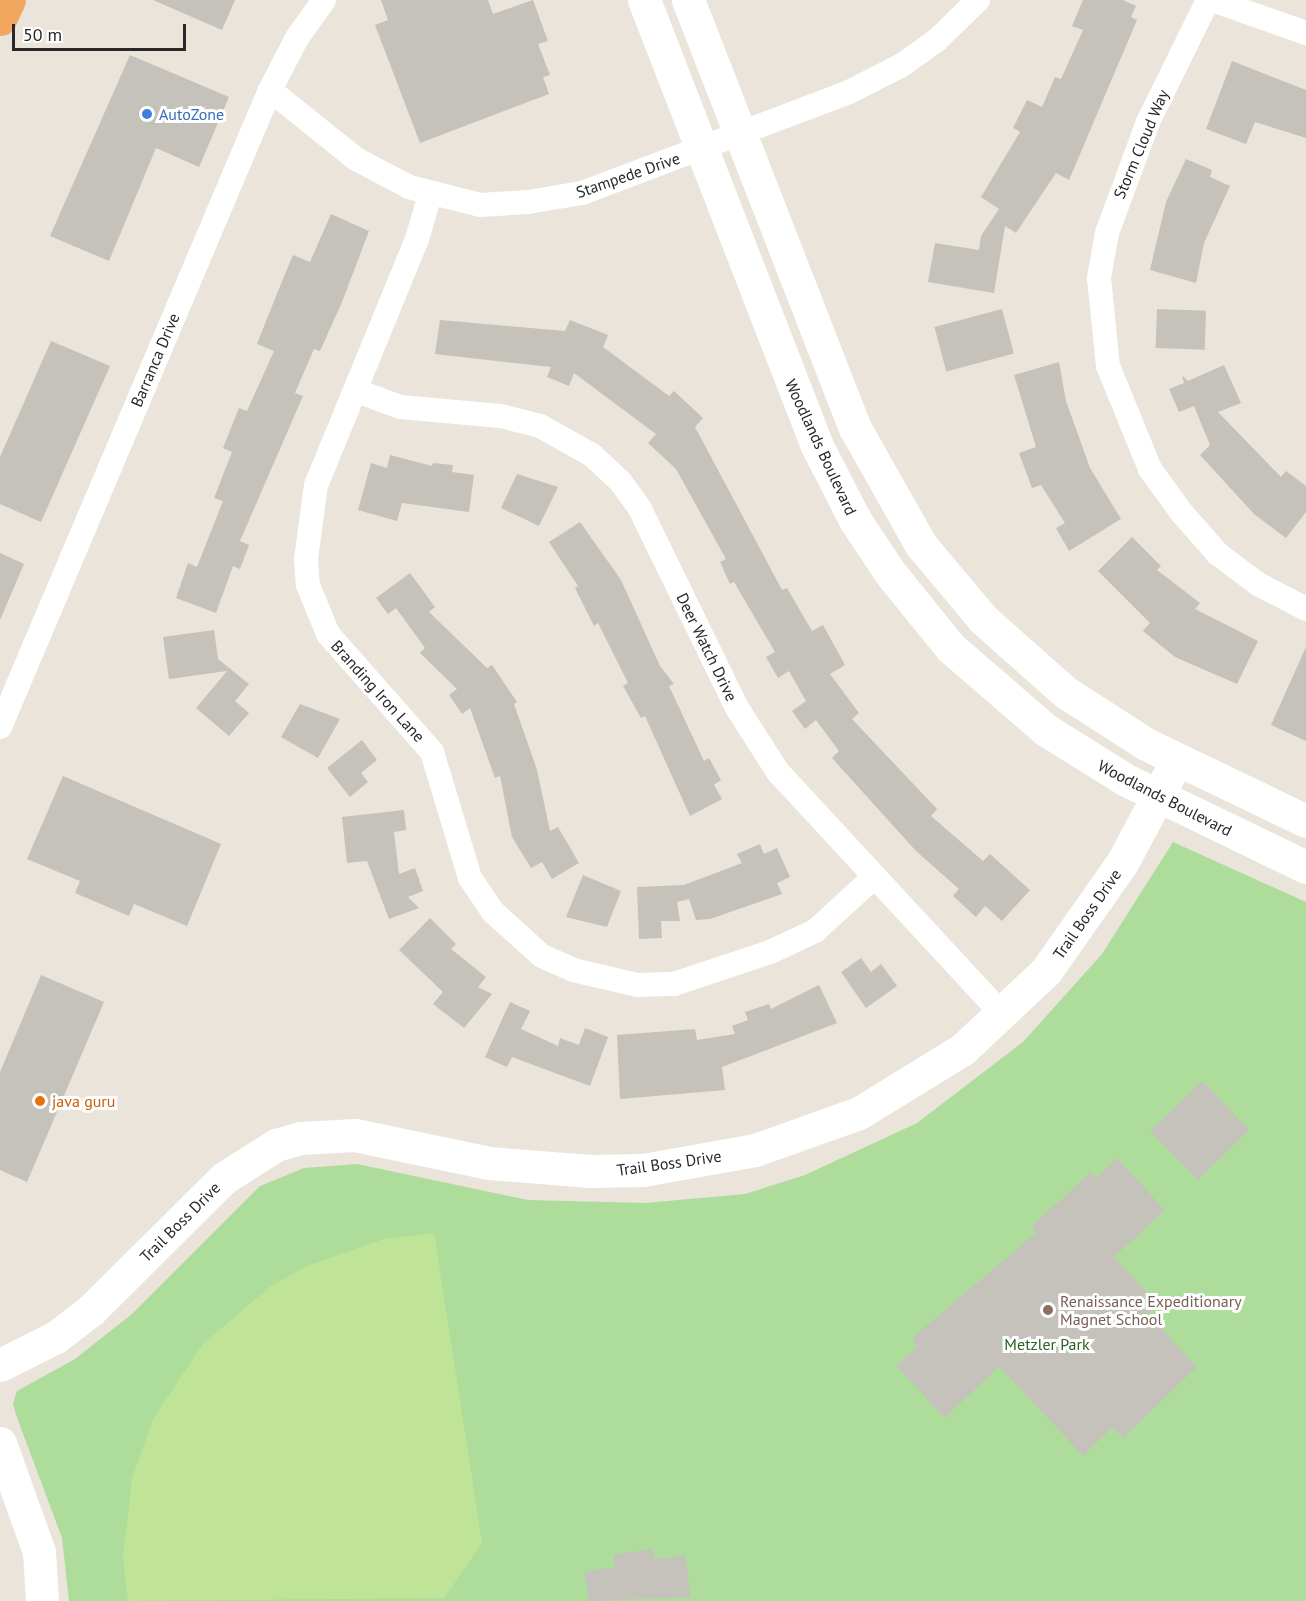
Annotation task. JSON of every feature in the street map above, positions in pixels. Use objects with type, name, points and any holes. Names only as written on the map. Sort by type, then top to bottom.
[{"type":"highway","points":[[0,19],[9,0]]},
{"type":"street","name":"Barranca Drive","points":[[1,723],[270,90],[297,38],[324,0]]},
{"type":"street","name":"Woodlands Boulevard","points":[[644,0],[816,444],[855,520],[891,574],[951,648],[1013,705],[1081,754],[1158,796],[1306,867]]},
{"type":"street","points":[[688,0],[855,428],[921,545],[984,621],[1056,685],[1177,760],[1306,821]]},
{"type":"street","name":"Stampede Drive","points":[[270,90],[357,159],[430,195],[480,205],[528,202],[582,193],[884,76],[937,40],[978,0]]},
{"type":"street","points":[[1210,0],[1306,33]]},
{"type":"street","name":"Storm Cloud Way","points":[[1210,0],[1148,122],[1107,233],[1099,278],[1108,366],[1150,469],[1180,512],[1218,554],[1258,584],[1306,609]]},
{"type":"street","name":"Branding Iron Lane","points":[[430,195],[357,391],[316,485],[307,541],[308,585],[328,634],[432,752],[470,878],[516,937],[542,956],[602,979],[638,985],[674,984],[770,952],[815,931],[872,879]]},
{"type":"street","name":"Deer Watch Drive","points":[[357,391],[400,407],[501,416],[540,426],[592,455],[613,475],[640,509],[757,743],[872,879],[1002,1014]]},
{"type":"street","name":"Trail Boss Drive","points":[[0,1365],[56,1337],[91,1310],[224,1178],[276,1145],[300,1138],[355,1136],[489,1164],[581,1171],[643,1170],[697,1161],[797,1137],[859,1113],[915,1083],[1002,1014],[1046,971],[1086,918],[1177,760]]},
{"type":"street","points":[[0,1443],[39,1551],[42,1601]]},
{"type":"green space","name":"Metzler Park","points":[[1173,842],[1306,902],[1306,1601],[69,1601],[62,1538],[16,1415],[13,1403],[17,1391],[75,1359],[132,1314],[260,1186],[304,1168],[357,1164],[528,1200],[645,1203],[745,1194],[805,1175],[917,1123],[1023,1042],[1102,954]]},
{"type":"green space","points":[[434,1233],[482,1543],[444,1598],[128,1601],[123,1558],[132,1479],[153,1419],[203,1344],[271,1286],[307,1266],[384,1239]]},
{"type":"building","points":[[153,0],[235,0],[222,30]]},
{"type":"building","points":[[381,0],[488,0],[493,14],[533,0],[548,41],[538,44],[550,75],[543,77],[549,94],[420,143],[375,25],[388,20]]},
{"type":"building","points":[[1083,0],[1123,0],[1136,6],[1131,17],[1137,20],[1069,180],[1056,173],[1016,233],[1005,226],[994,293],[928,282],[935,243],[979,250],[981,236],[999,209],[981,197],[1020,132],[1013,128],[1027,100],[1042,107],[1055,77],[1061,79],[1083,30],[1072,26]]},
{"type":"building","points":[[130,55],[229,97],[199,167],[156,148],[109,261],[50,236]]},
{"type":"building","points":[[1232,61],[1306,90],[1306,138],[1255,122],[1246,144],[1206,129]]},
{"type":"building","points":[[1186,159],[1212,170],[1210,177],[1230,186],[1204,243],[1196,283],[1150,270],[1166,202]]},
{"type":"building","points":[[331,214],[369,231],[342,302],[320,351],[314,349],[295,393],[303,396],[240,541],[249,545],[240,569],[233,566],[216,613],[176,598],[188,563],[197,567],[223,501],[214,498],[232,452],[223,448],[239,408],[247,411],[274,351],[257,344],[276,296],[293,255],[310,262]]},
{"type":"building","points":[[1002,309],[1014,353],[946,372],[934,327]]},
{"type":"building","points":[[1157,309],[1206,311],[1205,350],[1156,348]]},
{"type":"building","points":[[440,320],[565,331],[570,320],[608,335],[603,347],[669,396],[674,391],[703,418],[695,427],[782,590],[787,588],[812,631],[823,625],[845,665],[830,674],[859,713],[852,719],[937,809],[931,816],[983,861],[990,854],[1030,890],[1002,921],[985,906],[976,917],[953,896],[959,889],[916,851],[832,758],[839,751],[816,720],[805,729],[792,711],[806,701],[789,671],[778,678],[766,657],[775,652],[734,582],[730,584],[720,562],[726,559],[676,469],[648,443],[656,434],[574,373],[569,386],[547,377],[551,367],[435,354]]},
{"type":"building","points":[[51,341],[110,366],[41,522],[0,504],[0,457]]},
{"type":"building","points":[[1059,362],[1066,401],[1090,468],[1121,519],[1069,551],[1056,528],[1065,523],[1041,485],[1032,488],[1019,453],[1036,447],[1014,375]]},
{"type":"building","points":[[1224,365],[1241,403],[1218,412],[1281,477],[1286,471],[1306,486],[1306,512],[1286,538],[1254,514],[1200,455],[1210,445],[1194,406],[1179,412],[1169,389],[1184,383],[1182,375],[1188,381]]},
{"type":"building","points":[[390,455],[432,466],[433,463],[453,465],[452,472],[474,475],[469,512],[402,503],[397,521],[358,510],[371,463],[387,468]]},
{"type":"building","points":[[517,474],[558,487],[539,526],[501,508]]},
{"type":"building","points":[[580,522],[621,580],[660,666],[674,684],[669,686],[704,761],[709,758],[721,780],[714,785],[722,799],[690,816],[645,716],[641,718],[623,686],[628,683],[598,623],[594,626],[575,588],[578,586],[549,542]]},
{"type":"building","points":[[1132,537],[1161,566],[1157,570],[1200,603],[1195,609],[1258,641],[1237,684],[1175,657],[1143,631],[1150,623],[1098,571]]},
{"type":"building","points":[[0,553],[24,564],[0,620]]},
{"type":"building","points":[[410,573],[435,607],[429,612],[487,668],[492,665],[517,702],[514,704],[537,770],[550,831],[558,827],[579,863],[552,879],[542,862],[531,868],[512,837],[500,776],[495,778],[470,708],[462,714],[449,695],[457,689],[420,653],[425,648],[396,608],[388,614],[376,598]]},
{"type":"building","points":[[214,630],[218,659],[249,684],[235,701],[249,713],[229,736],[196,708],[227,671],[169,679],[163,637]]},
{"type":"building","points":[[1306,647],[1306,741],[1271,725]]},
{"type":"building","points":[[300,704],[340,719],[318,758],[281,737]]},
{"type":"building","points":[[362,740],[377,760],[361,773],[368,782],[350,797],[327,768]]},
{"type":"building","points":[[63,776],[221,844],[187,926],[134,904],[129,916],[75,893],[80,881],[27,859]]},
{"type":"building","points":[[404,810],[406,830],[394,832],[399,874],[415,868],[423,891],[408,897],[419,908],[389,919],[367,861],[347,863],[342,817]]},
{"type":"building","points":[[760,844],[764,854],[777,848],[790,877],[777,883],[782,894],[710,919],[696,920],[689,899],[677,902],[680,921],[661,921],[662,938],[639,939],[637,887],[684,885],[742,863],[737,854]]},
{"type":"building","points":[[583,875],[621,891],[607,927],[566,917]]},
{"type":"building","points":[[430,918],[456,944],[451,949],[486,977],[478,987],[492,994],[464,1028],[433,1004],[443,992],[399,950]]},
{"type":"building","points":[[861,958],[871,972],[881,964],[897,986],[866,1008],[841,972]]},
{"type":"building","points":[[41,975],[104,1002],[27,1182],[0,1170],[0,1072]]},
{"type":"building","points":[[819,985],[837,1023],[722,1067],[725,1090],[620,1099],[617,1035],[695,1029],[697,1040],[735,1034],[732,1026],[748,1020],[745,1012],[769,1004],[771,1009]]},
{"type":"building","points":[[510,1002],[530,1011],[521,1029],[558,1046],[560,1038],[579,1045],[585,1028],[608,1037],[590,1086],[512,1057],[507,1067],[485,1057]]},
{"type":"building","points":[[1202,1081],[1249,1130],[1197,1180],[1150,1131]]},
{"type":"building","name":"Renaissance Expeditionary Magnet School","points":[[1117,1158],[1165,1210],[1114,1257],[1158,1305],[1148,1314],[1197,1367],[1123,1438],[1113,1427],[1083,1456],[999,1366],[945,1418],[896,1366],[917,1347],[912,1338],[1036,1233],[1031,1227],[1091,1172],[1096,1178]]},
{"type":"building","points":[[653,1549],[655,1559],[685,1555],[691,1597],[589,1601],[584,1572],[615,1567],[613,1555]]},
{"type":"place","name":"AutoZone","points":[[147,114]]},
{"type":"place","name":"java guru","points":[[40,1101]]},
{"type":"place","name":"Renaissance Expeditionary Magnet School","points":[[1048,1310]]}]
